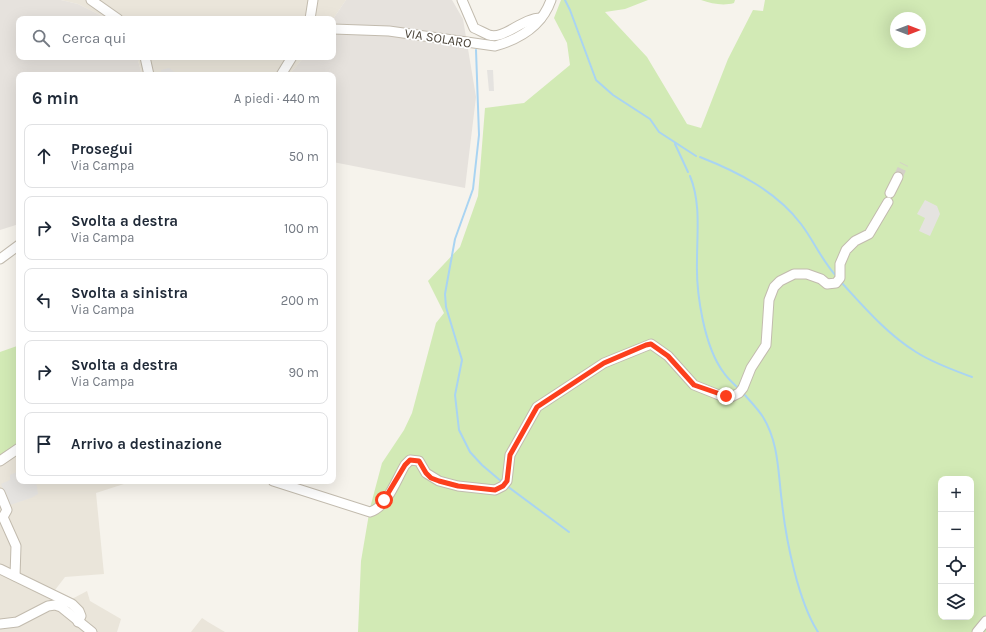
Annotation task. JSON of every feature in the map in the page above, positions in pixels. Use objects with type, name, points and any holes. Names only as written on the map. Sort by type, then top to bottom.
[{"type":"street","points":[[91,0],[114,16]]},
{"type":"street","points":[[310,16],[313,0]]},
{"type":"street","name":"VIA SOLARO","points":[[336,29],[389,30],[495,46],[511,42],[524,34],[539,21],[532,18],[515,26],[506,33],[490,36],[474,28],[462,0]]},
{"type":"street","points":[[539,21],[548,8],[551,0]]},
{"type":"street","points":[[146,60],[148,72]]},
{"type":"street","points":[[283,72],[290,60]]},
{"type":"street","points":[[282,484],[370,512],[376,510],[384,500],[405,465],[410,460],[419,461],[426,473],[431,478],[439,481],[458,486],[495,490],[503,486],[507,481],[510,455],[537,407],[604,363],[651,344],[668,356],[694,385],[719,395],[731,397],[739,393],[766,344],[769,300],[774,288],[780,281],[794,274],[807,274],[821,279],[827,284],[838,281],[840,264],[846,250],[855,241],[869,234],[889,197],[898,176]]},
{"type":"street","points":[[0,260],[16,247]]},
{"type":"street","points":[[0,461],[16,450]]},
{"type":"street","points":[[0,492],[7,510],[3,517],[16,546],[15,576]]},
{"type":"street","points":[[0,569],[72,604],[79,611],[81,616],[78,622]]},
{"type":"street","points":[[0,624],[17,622],[48,606],[54,605],[61,607],[92,632]]},
{"type":"street","points":[[977,632],[986,622]]},
{"type":"shaded area","points":[[0,0],[61,0],[78,4],[102,16],[16,16],[16,60],[138,60],[141,72],[16,72],[16,225],[0,230]]},
{"type":"shaded area","points":[[61,0],[346,0],[335,16],[102,16],[78,4]]},
{"type":"shaded area","points":[[346,0],[452,0],[463,19],[476,97],[465,188],[336,163],[336,72],[292,72],[302,60],[336,60],[335,16]]},
{"type":"shaded area","points":[[138,60],[302,60],[292,72],[141,72]]},
{"type":"shaded area","points":[[169,68],[175,72],[161,72],[161,70]]},
{"type":"shaded area","points":[[487,70],[493,70],[494,91],[489,91]]},
{"type":"shaded area","points":[[925,200],[937,206],[940,214],[930,236],[919,231],[925,218],[917,214]]},
{"type":"shaded area","points":[[16,374],[16,484],[124,484],[96,493],[104,574],[65,577],[55,590],[55,593],[70,600],[87,591],[90,601],[121,619],[117,632],[0,632],[0,385]]},
{"type":"shaded area","points":[[16,472],[16,484],[36,484],[38,494],[10,505],[1,484],[10,480],[10,475]]},
{"type":"shaded area","points":[[202,618],[208,622],[225,632],[191,632]]},
{"type":"green space","points":[[561,0],[648,0],[625,9],[605,12],[647,57],[687,124],[701,128],[728,59],[753,10],[763,11],[765,0],[986,0],[986,632],[358,632],[361,561],[370,508],[382,463],[404,430],[412,413],[436,323],[444,313],[428,281],[460,247],[478,196],[485,108],[524,103],[570,65],[567,43],[554,18]]},
{"type":"green space","points":[[701,0],[735,0],[734,3],[722,4]]},
{"type":"green space","points":[[16,346],[16,446],[0,455],[0,352]]},
{"type":"waterway","points":[[565,0],[596,80],[613,95],[650,119],[659,132],[696,156]]},
{"type":"waterway","points":[[476,50],[479,135],[473,189],[455,239],[445,294],[446,307],[462,360],[455,395],[459,430],[470,452],[482,465],[502,482]]},
{"type":"waterway","points":[[675,144],[688,172]]},
{"type":"waterway","points":[[700,157],[742,176],[768,192],[780,202],[801,224],[837,277]]},
{"type":"waterway","points":[[690,176],[696,197],[698,228],[698,288],[706,335],[717,362],[729,379],[739,389]]},
{"type":"waterway","points":[[841,282],[876,320],[905,345],[929,360],[972,377]]},
{"type":"waterway","points":[[743,393],[763,417],[772,437],[777,458],[786,534],[794,570],[804,604],[818,632]]},
{"type":"waterway","points":[[507,486],[569,532]]},
{"type":"tunnel","points":[[898,177],[904,164]]},
{"type":"route","points":[[384,500],[405,465],[410,460],[419,461],[426,473],[431,478],[448,484],[483,490],[495,490],[503,486],[507,481],[510,455],[520,441],[537,407],[604,363],[646,345],[651,344],[668,356],[694,385],[719,395],[726,396]]}]
